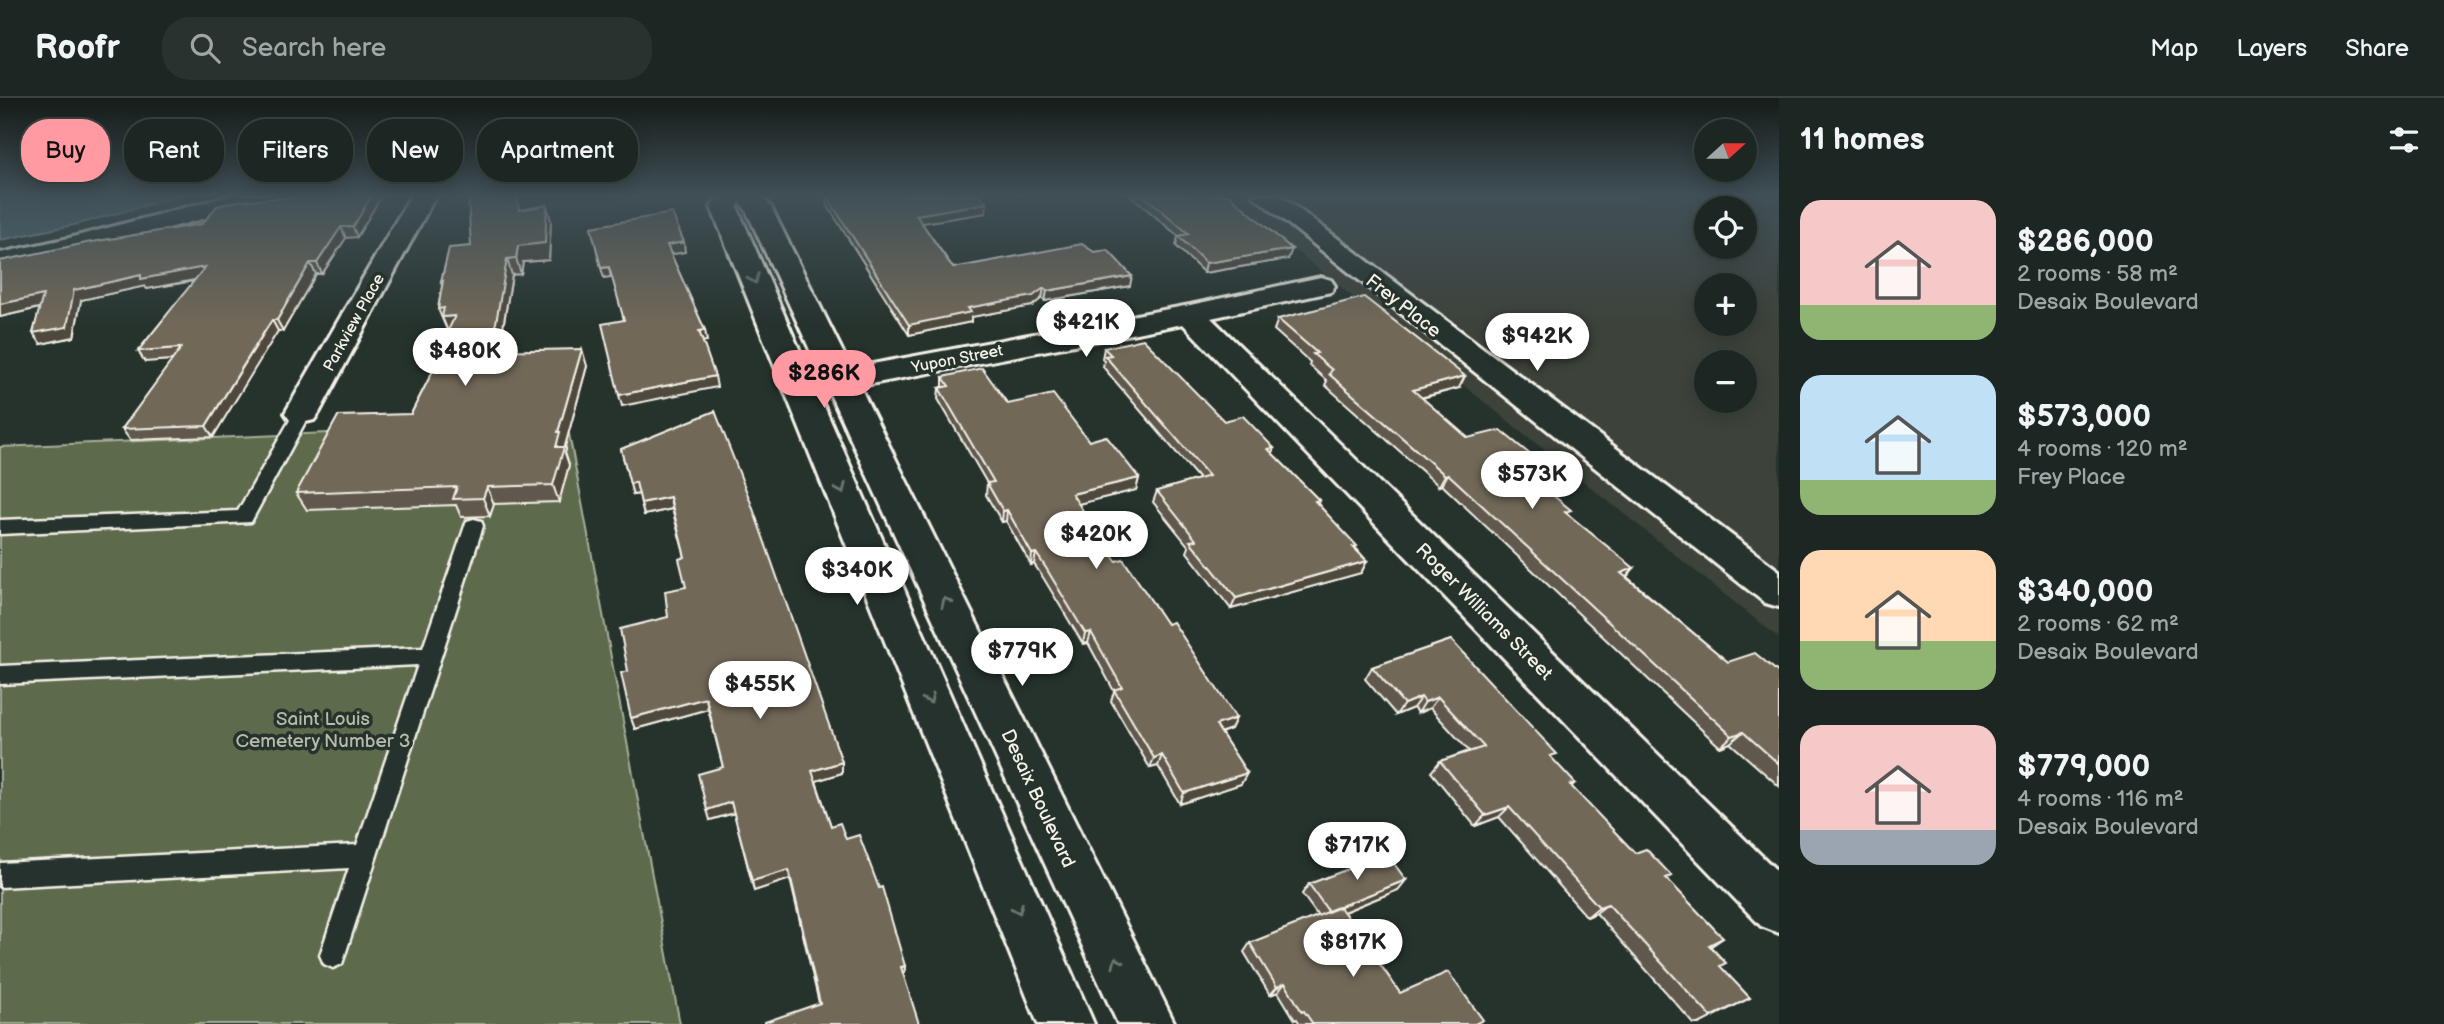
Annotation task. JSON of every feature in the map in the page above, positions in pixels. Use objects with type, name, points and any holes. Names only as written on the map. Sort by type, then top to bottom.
[{"type":"street","points":[[0,261],[100,238]]},
{"type":"street","name":"Parkview Place","points":[[302,413],[400,238]]},
{"type":"street","points":[[736,238],[1066,1024]]},
{"type":"street","name":"Desaix Boulevard","points":[[773,238],[1147,1024]]},
{"type":"street","name":"Frey Place","points":[[1320,238],[1779,592]]},
{"type":"street","name":"Yupon Street","points":[[799,387],[1190,314],[1321,286]]},
{"type":"street","name":"Roger Williams Street","points":[[1190,314],[1779,908]]},
{"type":"lane","points":[[0,527],[244,517],[302,413]]},
{"type":"lane","points":[[333,955],[474,526]]},
{"type":"lane","points":[[0,675],[432,656]]},
{"type":"lane","points":[[0,875],[365,856]]},
{"type":"shaded area","points":[[1280,238],[1694,238],[1694,259],[1757,259],[1757,238],[1779,238],[1779,638]]},
{"type":"green space","name":"Saint Louis Cemetery Number 3","points":[[567,423],[680,1024],[0,1024],[0,447]]},
{"type":"building","points":[[114,238],[334,238],[317,263],[310,263],[277,320],[272,320],[206,426],[122,429],[181,348],[138,351],[205,267],[141,279],[141,275],[74,290],[67,327],[33,333],[43,295],[0,304],[0,261]]},
{"type":"building","points":[[471,238],[545,238],[545,243],[518,246],[516,258],[507,259],[496,323],[484,351],[582,349],[558,432],[556,447],[564,447],[553,485],[487,487],[483,498],[453,499],[457,487],[296,493],[338,416],[411,414],[449,339],[444,339],[455,316],[442,317],[444,308],[438,309],[449,248],[471,246]]},
{"type":"building","points":[[594,238],[682,238],[684,242],[667,245],[705,330],[699,331],[715,376],[619,395],[602,324],[624,320],[609,267],[601,268]]},
{"type":"building","points":[[854,238],[932,238],[953,268],[1082,244],[1094,252],[1108,250],[1132,276],[1047,291],[1044,288],[1033,296],[968,308],[971,312],[909,325]]},
{"type":"building","points":[[1180,238],[1279,238],[1292,249],[1206,263]]},
{"type":"building","points":[[1364,297],[1465,376],[1413,390],[1468,438],[1500,430],[1552,472],[1532,478],[1571,510],[1565,512],[1634,568],[1621,573],[1728,662],[1755,653],[1779,673],[1779,764],[1743,732],[1732,736],[1448,474],[1445,475],[1329,374],[1332,370],[1313,354],[1317,353],[1278,319]]},
{"type":"building","points":[[1143,339],[1224,421],[1243,416],[1274,448],[1268,449],[1319,500],[1315,501],[1357,546],[1353,547],[1367,561],[1236,598],[1190,541],[1196,540],[1157,491],[1209,476],[1105,356],[1111,355],[1104,348]]},
{"type":"building","points":[[982,368],[1008,404],[1053,394],[1089,441],[1106,436],[1139,478],[1072,494],[1116,561],[1123,559],[1167,624],[1173,622],[1236,718],[1216,725],[1247,773],[1184,793],[1162,755],[1154,758],[1114,690],[1122,687],[1091,632],[1085,633],[1036,553],[1032,554],[1007,510],[1003,511],[987,483],[994,482],[939,388],[949,386],[943,377]]},
{"type":"building","points":[[715,411],[751,503],[842,762],[812,771],[831,826],[840,823],[846,839],[859,835],[879,888],[882,887],[905,966],[901,967],[919,1024],[765,1024],[820,1003],[789,870],[752,881],[731,802],[707,810],[698,774],[723,767],[706,698],[631,718],[621,673],[628,671],[620,629],[668,617],[665,591],[686,587],[679,559],[685,557],[670,497],[641,503],[636,482],[630,484],[621,449]]},
{"type":"building","points":[[1451,640],[1557,754],[1550,756],[1575,783],[1570,785],[1635,853],[1646,849],[1672,876],[1666,878],[1723,938],[1709,945],[1726,963],[1720,966],[1750,998],[1711,1017],[1608,904],[1599,907],[1509,807],[1485,815],[1440,761],[1484,747],[1438,697],[1425,702],[1421,697],[1404,704],[1372,667]]},
{"type":"building","points":[[1387,854],[1406,880],[1328,911],[1309,884]]},
{"type":"building","points":[[1340,907],[1400,993],[1448,972],[1483,1020],[1475,1024],[1313,1024],[1304,1011],[1302,1012],[1285,983],[1277,987],[1250,943]]}]
